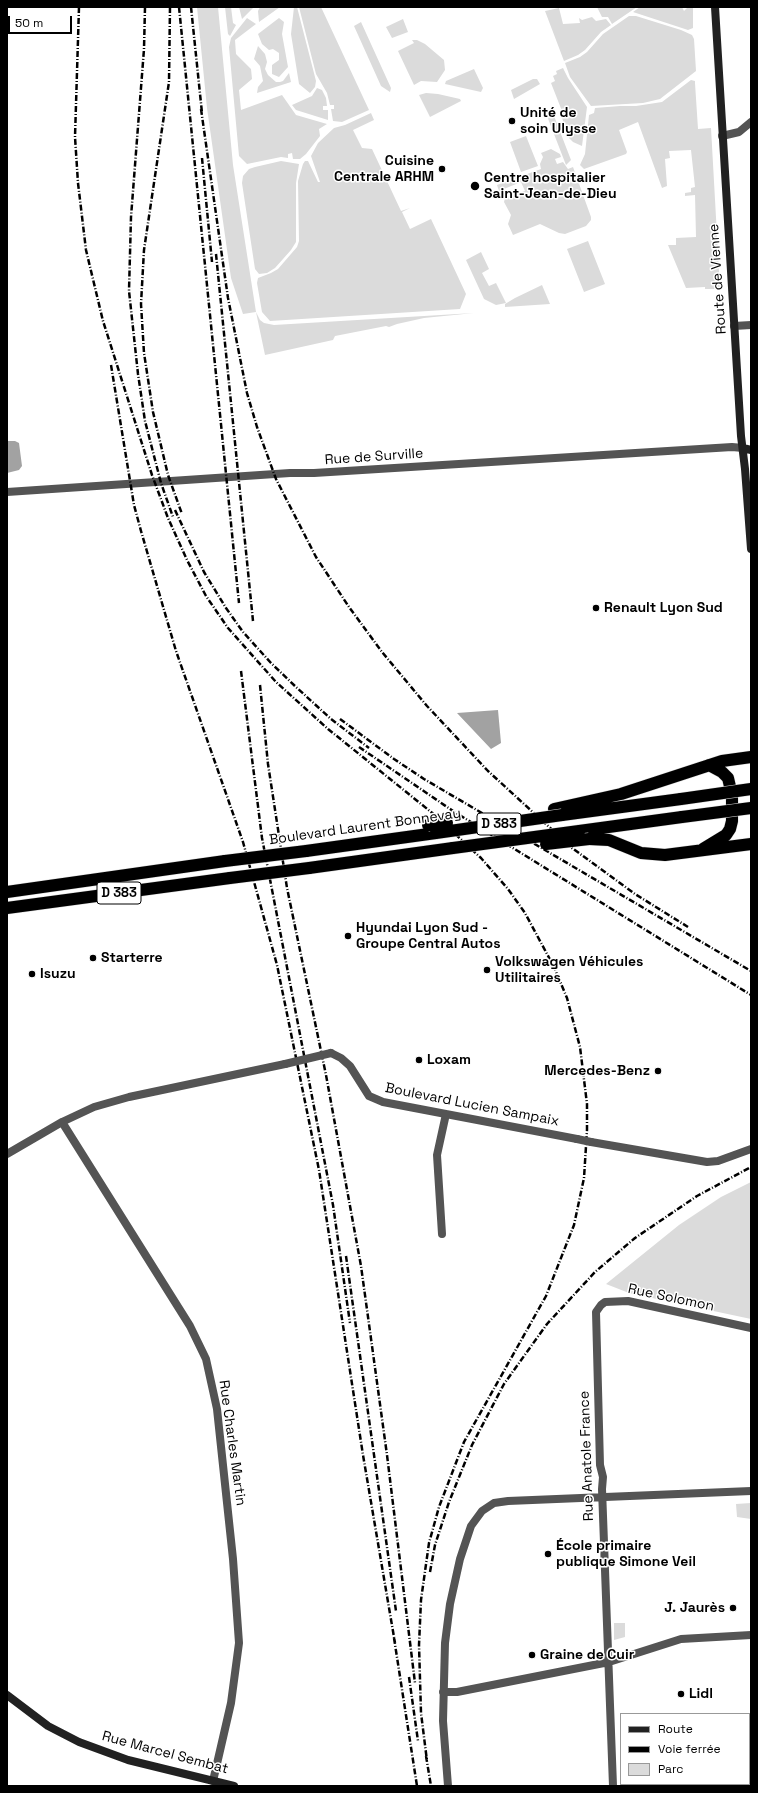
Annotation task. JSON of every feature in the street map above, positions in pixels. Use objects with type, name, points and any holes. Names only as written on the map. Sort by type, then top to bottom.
[{"type":"highway","points":[[558,812],[621,794],[709,765],[735,758],[751,757]]},
{"type":"highway","points":[[698,852],[726,835],[730,829],[732,821],[732,795],[728,778],[722,772],[709,765]]},
{"type":"highway","name":"Boulevard Laurent Bonnevay","points":[[7,892],[354,844],[432,829],[558,812],[681,799],[751,789]]},
{"type":"highway","name":"D 383","points":[[7,908],[751,808]]},
{"type":"highway","points":[[528,838],[546,844],[589,839],[609,840],[647,853],[673,855],[751,844]]},
{"type":"main road","name":"Route de Vienne","points":[[715,7],[734,326],[747,449],[751,549]]},
{"type":"main road","name":"Rue Marcel Sembat","points":[[7,1695],[48,1726],[79,1742],[128,1760],[234,1786]]},
{"type":"street","points":[[722,136],[739,132],[751,122]]},
{"type":"street","points":[[734,326],[751,325]]},
{"type":"street","name":"Rue de Surville","points":[[7,492],[290,473],[314,473],[732,447],[747,449]]},
{"type":"street","name":"Boulevard Lucien Sampaix","points":[[7,1154],[62,1122],[94,1107],[129,1097],[331,1053],[341,1058],[350,1066],[369,1096],[384,1102],[592,1142],[707,1162],[718,1161],[751,1148]]},
{"type":"street","points":[[442,1234],[437,1155],[446,1114]]},
{"type":"street","name":"Rue Charles Martin","points":[[62,1122],[190,1326],[206,1359],[217,1409],[233,1559],[240,1643],[231,1703],[213,1781]]},
{"type":"street","name":"Rue Solomon","points":[[595,1317],[601,1305],[605,1302],[617,1300],[751,1328]]},
{"type":"street","name":"Rue Anatole France","points":[[595,1317],[613,1786]]},
{"type":"street","points":[[448,1786],[443,1692],[445,1643],[450,1604],[467,1534],[478,1514],[490,1505],[500,1502],[751,1491]]},
{"type":"street","points":[[443,1692],[457,1692],[608,1662],[681,1639],[751,1635]]},
{"type":"green space","points":[[197,7],[218,7],[233,165],[256,312],[243,314],[231,278],[207,108]]},
{"type":"green space","points":[[225,7],[231,7],[233,23],[236,25],[230,36],[228,34]]},
{"type":"green space","points":[[239,7],[254,7],[242,19]]},
{"type":"green space","points":[[260,7],[280,7],[259,22],[258,11]]},
{"type":"green space","points":[[294,7],[297,7],[316,81],[315,87],[310,93],[299,84],[291,34]]},
{"type":"green space","points":[[299,7],[321,7],[369,110],[342,122],[333,121],[331,109],[334,109],[334,105],[330,105],[327,93],[316,74]]},
{"type":"green space","points":[[597,7],[637,7],[612,24],[608,17],[602,17]]},
{"type":"green space","points":[[640,7],[682,7],[684,11],[688,7],[693,7],[693,28],[688,30],[633,12]]},
{"type":"green space","points":[[559,8],[563,24],[580,23],[579,18],[582,20],[592,17],[596,21],[606,19],[611,25],[601,32],[585,50],[564,61],[545,11]]},
{"type":"green space","points":[[629,16],[636,16],[681,30],[692,35],[694,39],[696,71],[660,99],[643,103],[591,106],[570,77],[565,63],[580,57],[587,52],[603,34]]},
{"type":"green space","points":[[247,18],[256,24],[235,40],[236,54],[251,69],[252,79],[239,90],[241,110],[282,95],[296,115],[327,124],[319,129],[320,136],[306,154],[300,159],[293,159],[292,153],[288,154],[288,158],[281,157],[247,164],[239,156],[229,47],[231,38]]},
{"type":"green space","points":[[279,18],[284,22],[282,34],[288,67],[279,77],[272,74],[272,65],[279,60],[279,53],[273,49],[269,50],[262,44],[258,34]]},
{"type":"green space","points":[[403,19],[408,32],[392,38],[386,27]]},
{"type":"green space","points":[[361,22],[391,88],[390,92],[381,86],[354,26]]},
{"type":"green space","points":[[412,40],[417,40],[425,44],[444,60],[445,70],[437,82],[421,81],[414,85],[398,51],[414,43]]},
{"type":"green space","points":[[258,46],[265,54],[267,62],[265,69],[268,75],[276,82],[280,82],[283,81],[289,73],[291,82],[257,93],[258,87],[263,81],[260,66],[254,59]]},
{"type":"green space","points":[[563,68],[587,107],[582,146],[573,142],[569,138],[560,112],[562,111],[551,83],[555,81],[553,76],[557,74],[556,71]]},
{"type":"green space","points":[[474,69],[483,88],[481,92],[445,84],[446,81]]},
{"type":"green space","points":[[533,79],[537,79],[540,84],[514,99],[511,90]]},
{"type":"green space","points":[[691,80],[695,81],[698,129],[711,128],[720,289],[705,289],[705,287],[686,288],[668,245],[676,245],[676,238],[696,237],[695,195],[685,196],[685,193],[691,192],[691,188],[695,187],[691,150],[669,151],[670,158],[665,159],[667,186],[662,188],[638,122],[619,130],[627,152],[626,154],[584,169],[580,165],[585,154],[589,115],[594,113],[595,108],[636,106],[662,102]]},
{"type":"green space","points":[[317,88],[322,90],[326,98],[327,106],[323,106],[323,110],[328,110],[328,120],[296,110],[292,105],[312,96]]},
{"type":"green space","points":[[426,93],[460,99],[461,101],[430,117],[419,95]]},
{"type":"green space","points":[[371,113],[374,120],[353,130],[362,148],[372,149],[401,211],[410,208],[402,212],[410,229],[431,219],[466,294],[460,309],[270,321],[262,312],[257,283],[258,278],[278,269],[297,247],[299,241],[298,181],[303,164],[305,161],[308,161],[318,182],[320,182],[311,156],[318,143],[334,128],[345,125]]},
{"type":"green space","points":[[547,116],[554,116],[571,160],[566,165]]},
{"type":"green space","points":[[526,136],[538,166],[521,172],[510,142]]},
{"type":"green space","points":[[551,149],[560,154],[561,157],[555,159],[557,164],[563,162],[568,169],[573,167],[591,220],[586,226],[565,234],[559,233],[540,224],[513,235],[508,224],[511,215],[504,202],[505,198],[525,191],[521,182],[499,191],[497,185],[541,169],[540,164],[543,157],[541,153]]},
{"type":"green space","points":[[281,161],[299,164],[296,183],[296,242],[275,268],[267,273],[259,274],[255,269],[242,183],[243,176],[249,169]]},
{"type":"green space","points":[[588,241],[605,284],[584,292],[567,249]]},
{"type":"green space","points":[[481,252],[489,269],[482,273],[489,286],[496,283],[506,303],[496,305],[484,299],[466,260]]},
{"type":"green space","points":[[542,285],[550,304],[505,307],[505,304],[515,298]]},
{"type":"green space","points":[[256,312],[260,320],[264,323],[274,325],[474,313],[424,318],[389,327],[386,326],[335,336],[333,340],[265,355]]},
{"type":"green space","points":[[751,1182],[751,1319],[629,1293],[606,1284],[679,1225],[721,1197]]},
{"type":"green space","points":[[751,1503],[751,1519],[737,1517],[736,1504]]},
{"type":"green space","points":[[614,1623],[625,1623],[625,1637],[614,1640]]},
{"type":"shaded area","points":[[7,441],[15,441],[19,443],[22,466],[19,470],[7,473]]},
{"type":"shaded area","points":[[498,710],[501,743],[491,749],[457,713]]},
{"type":"railway","points":[[79,7],[75,137],[78,183],[86,250],[103,321],[152,475],[168,518],[187,560],[206,596],[228,628],[276,682],[328,729],[436,816],[481,858],[508,889],[525,913],[554,967],[567,998],[580,1047],[587,1104],[587,1130],[584,1178],[574,1225],[546,1296],[464,1442],[439,1507],[429,1543],[421,1600],[419,1645],[421,1713],[427,1761]]},
{"type":"railway","points":[[145,7],[144,49],[131,217],[129,291],[138,374],[145,421],[161,483],[173,517]]},
{"type":"railway","points":[[170,7],[169,82],[144,250],[141,304],[144,353],[153,412],[168,475],[182,514]]},
{"type":"railway","points":[[179,7],[239,603]]},
{"type":"railway","points":[[191,7],[202,113]]},
{"type":"railway","points":[[201,109],[228,298],[247,393],[257,427],[276,479],[316,557],[349,607],[382,652],[427,706],[488,771],[572,848],[635,894],[688,927]]},
{"type":"railway","points":[[202,158],[212,262]]},
{"type":"railway","points":[[216,254],[253,621]]},
{"type":"railway","points":[[111,365],[134,505],[141,531],[176,651],[243,842],[277,965],[319,1170],[363,1455],[395,1643]]},
{"type":"railway","points":[[175,510],[204,572],[243,632],[271,663],[296,687],[331,719],[369,748]]},
{"type":"railway","points":[[241,671],[262,838],[333,1205],[350,1323]]},
{"type":"railway","points":[[260,685],[268,764],[287,888],[326,1075],[361,1266],[387,1455],[415,1683]]},
{"type":"railway","points":[[340,719],[424,779],[751,971]]},
{"type":"railway","points":[[359,747],[453,811],[751,995]]},
{"type":"railway","points":[[430,1572],[435,1545],[449,1502],[472,1445],[504,1384],[547,1324],[595,1272],[635,1238],[697,1196],[751,1167]]},
{"type":"railway","points":[[346,1256],[396,1611]]},
{"type":"railway","points":[[394,1638],[417,1786]]},
{"type":"railway","points":[[409,1677],[418,1741]]},
{"type":"railway","points":[[426,1756],[431,1786]]},
{"type":"place","name":"Unité de soin Ulysse","points":[[512,121]]},
{"type":"place","name":"Cuisine Centrale ARHM","points":[[442,169]]},
{"type":"place","name":"Centre hospitalier Saint-Jean-de-Dieu","points":[[475,186]]},
{"type":"place","name":"Renault Lyon Sud","points":[[596,608]]},
{"type":"place","name":"Hyundai Lyon Sud - Groupe Central Autos","points":[[348,936]]},
{"type":"place","name":"Starterre","points":[[93,958]]},
{"type":"place","name":"Volkswagen Véhicules Utilitaires","points":[[487,970]]},
{"type":"place","name":"Isuzu","points":[[32,974]]},
{"type":"place","name":"Loxam","points":[[419,1060]]},
{"type":"place","name":"Mercedes-Benz","points":[[658,1071]]},
{"type":"place","name":"École primaire publique Simone Veil","points":[[548,1554]]},
{"type":"place","name":"J. Jaurès","points":[[733,1608]]},
{"type":"place","name":"Graine de Cuir","points":[[532,1655]]},
{"type":"place","name":"Lidl","points":[[681,1694]]}]
